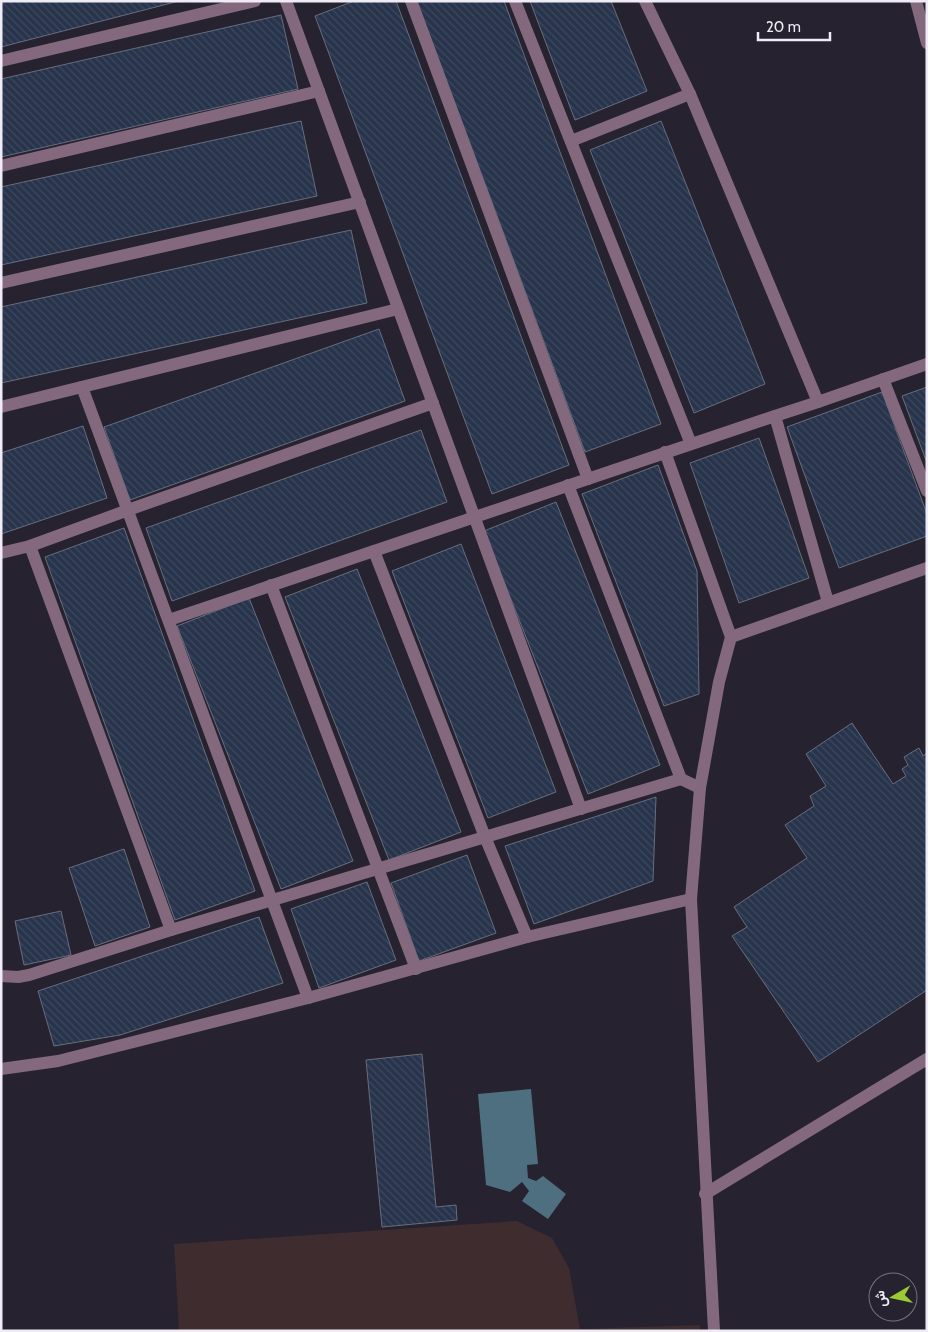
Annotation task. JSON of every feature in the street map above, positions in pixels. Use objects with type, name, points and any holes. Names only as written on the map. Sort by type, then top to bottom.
[{"type":"street","points":[[1,61],[255,1]]},
{"type":"street","points":[[286,1],[476,517],[581,809]]},
{"type":"street","points":[[411,1],[588,479]]},
{"type":"street","points":[[515,1],[691,444]]},
{"type":"street","points":[[645,1],[690,94],[818,402]]},
{"type":"street","points":[[916,1],[927,43]]},
{"type":"street","points":[[1,166],[319,91]]},
{"type":"street","points":[[571,141],[690,94]]},
{"type":"street","points":[[1,283],[360,202]]},
{"type":"street","points":[[1,407],[398,308]]},
{"type":"street","points":[[169,620],[927,364]]},
{"type":"street","points":[[883,379],[927,491]]},
{"type":"street","points":[[82,387],[308,998]]},
{"type":"street","points":[[1,553],[30,546],[433,403]]},
{"type":"street","points":[[775,416],[828,602]]},
{"type":"street","points":[[665,452],[731,637],[719,682],[700,788],[691,899],[714,1331]]},
{"type":"street","points":[[568,485],[682,779],[700,788]]},
{"type":"street","points":[[30,546],[170,930]]},
{"type":"street","points":[[374,551],[485,837],[526,937]]},
{"type":"street","points":[[731,637],[927,568]]},
{"type":"street","points":[[271,586],[380,868],[416,969]]},
{"type":"street","points":[[1,976],[18,977],[29,975],[170,930],[682,779]]},
{"type":"street","points":[[1,1069],[58,1061],[308,998],[526,937],[691,899]]},
{"type":"street","points":[[706,1194],[927,1059]]},
{"type":"shaded area","points":[[517,1221],[552,1238],[569,1268],[580,1329],[700,1325],[700,1331],[179,1331],[174,1244]]},
{"type":"water","points":[[531,1089],[538,1164],[527,1165],[528,1178],[536,1181],[543,1176],[566,1194],[548,1219],[522,1201],[529,1191],[522,1182],[510,1192],[486,1185],[478,1094]]},
{"type":"building","points":[[1,1],[179,1],[1,47]]},
{"type":"building","points":[[354,1],[396,1],[569,465],[492,494],[315,16]]},
{"type":"building","points":[[417,1],[504,1],[661,424],[585,452]]},
{"type":"building","points":[[530,1],[611,1],[647,91],[575,120]]},
{"type":"building","points":[[281,15],[298,89],[1,157],[1,79]]},
{"type":"building","points":[[301,121],[317,196],[1,265],[1,187]]},
{"type":"building","points":[[661,121],[765,384],[694,413],[590,150]]},
{"type":"building","points":[[351,230],[367,303],[1,383],[1,307]]},
{"type":"building","points":[[379,329],[405,401],[130,500],[104,427]]},
{"type":"building","points":[[927,387],[927,463],[902,396]]},
{"type":"building","points":[[882,392],[927,514],[927,536],[839,568],[787,427]]},
{"type":"building","points":[[83,426],[107,498],[1,534],[1,453]]},
{"type":"building","points":[[421,430],[447,502],[172,601],[146,528]]},
{"type":"building","points":[[759,438],[809,578],[739,603],[690,463]]},
{"type":"building","points":[[658,465],[697,571],[699,694],[664,706],[582,494]]},
{"type":"building","points":[[556,502],[660,765],[588,794],[484,531]]},
{"type":"building","points":[[124,528],[255,891],[175,920],[45,557]]},
{"type":"building","points":[[461,544],[556,792],[488,818],[392,571]]},
{"type":"building","points":[[357,569],[461,832],[389,860],[285,597]]},
{"type":"building","points":[[249,598],[353,861],[281,889],[177,626]]},
{"type":"building","points":[[852,723],[893,784],[906,776],[902,769],[908,765],[904,757],[919,748],[923,756],[927,753],[927,990],[818,1062],[732,936],[747,927],[734,907],[807,858],[785,825],[814,806],[810,796],[826,786],[806,754]]},
{"type":"building","points":[[656,797],[653,881],[534,924],[505,846]]},
{"type":"building","points":[[124,849],[150,927],[95,946],[69,868]]},
{"type":"building","points":[[467,855],[496,933],[419,961],[391,883]]},
{"type":"building","points":[[367,882],[396,960],[319,988],[291,909]]},
{"type":"building","points":[[61,911],[71,955],[24,965],[15,921]]},
{"type":"building","points":[[259,917],[283,983],[120,1035],[54,1046],[38,991]]},
{"type":"building","points":[[422,1054],[436,1207],[456,1205],[457,1220],[382,1227],[366,1060]]}]
